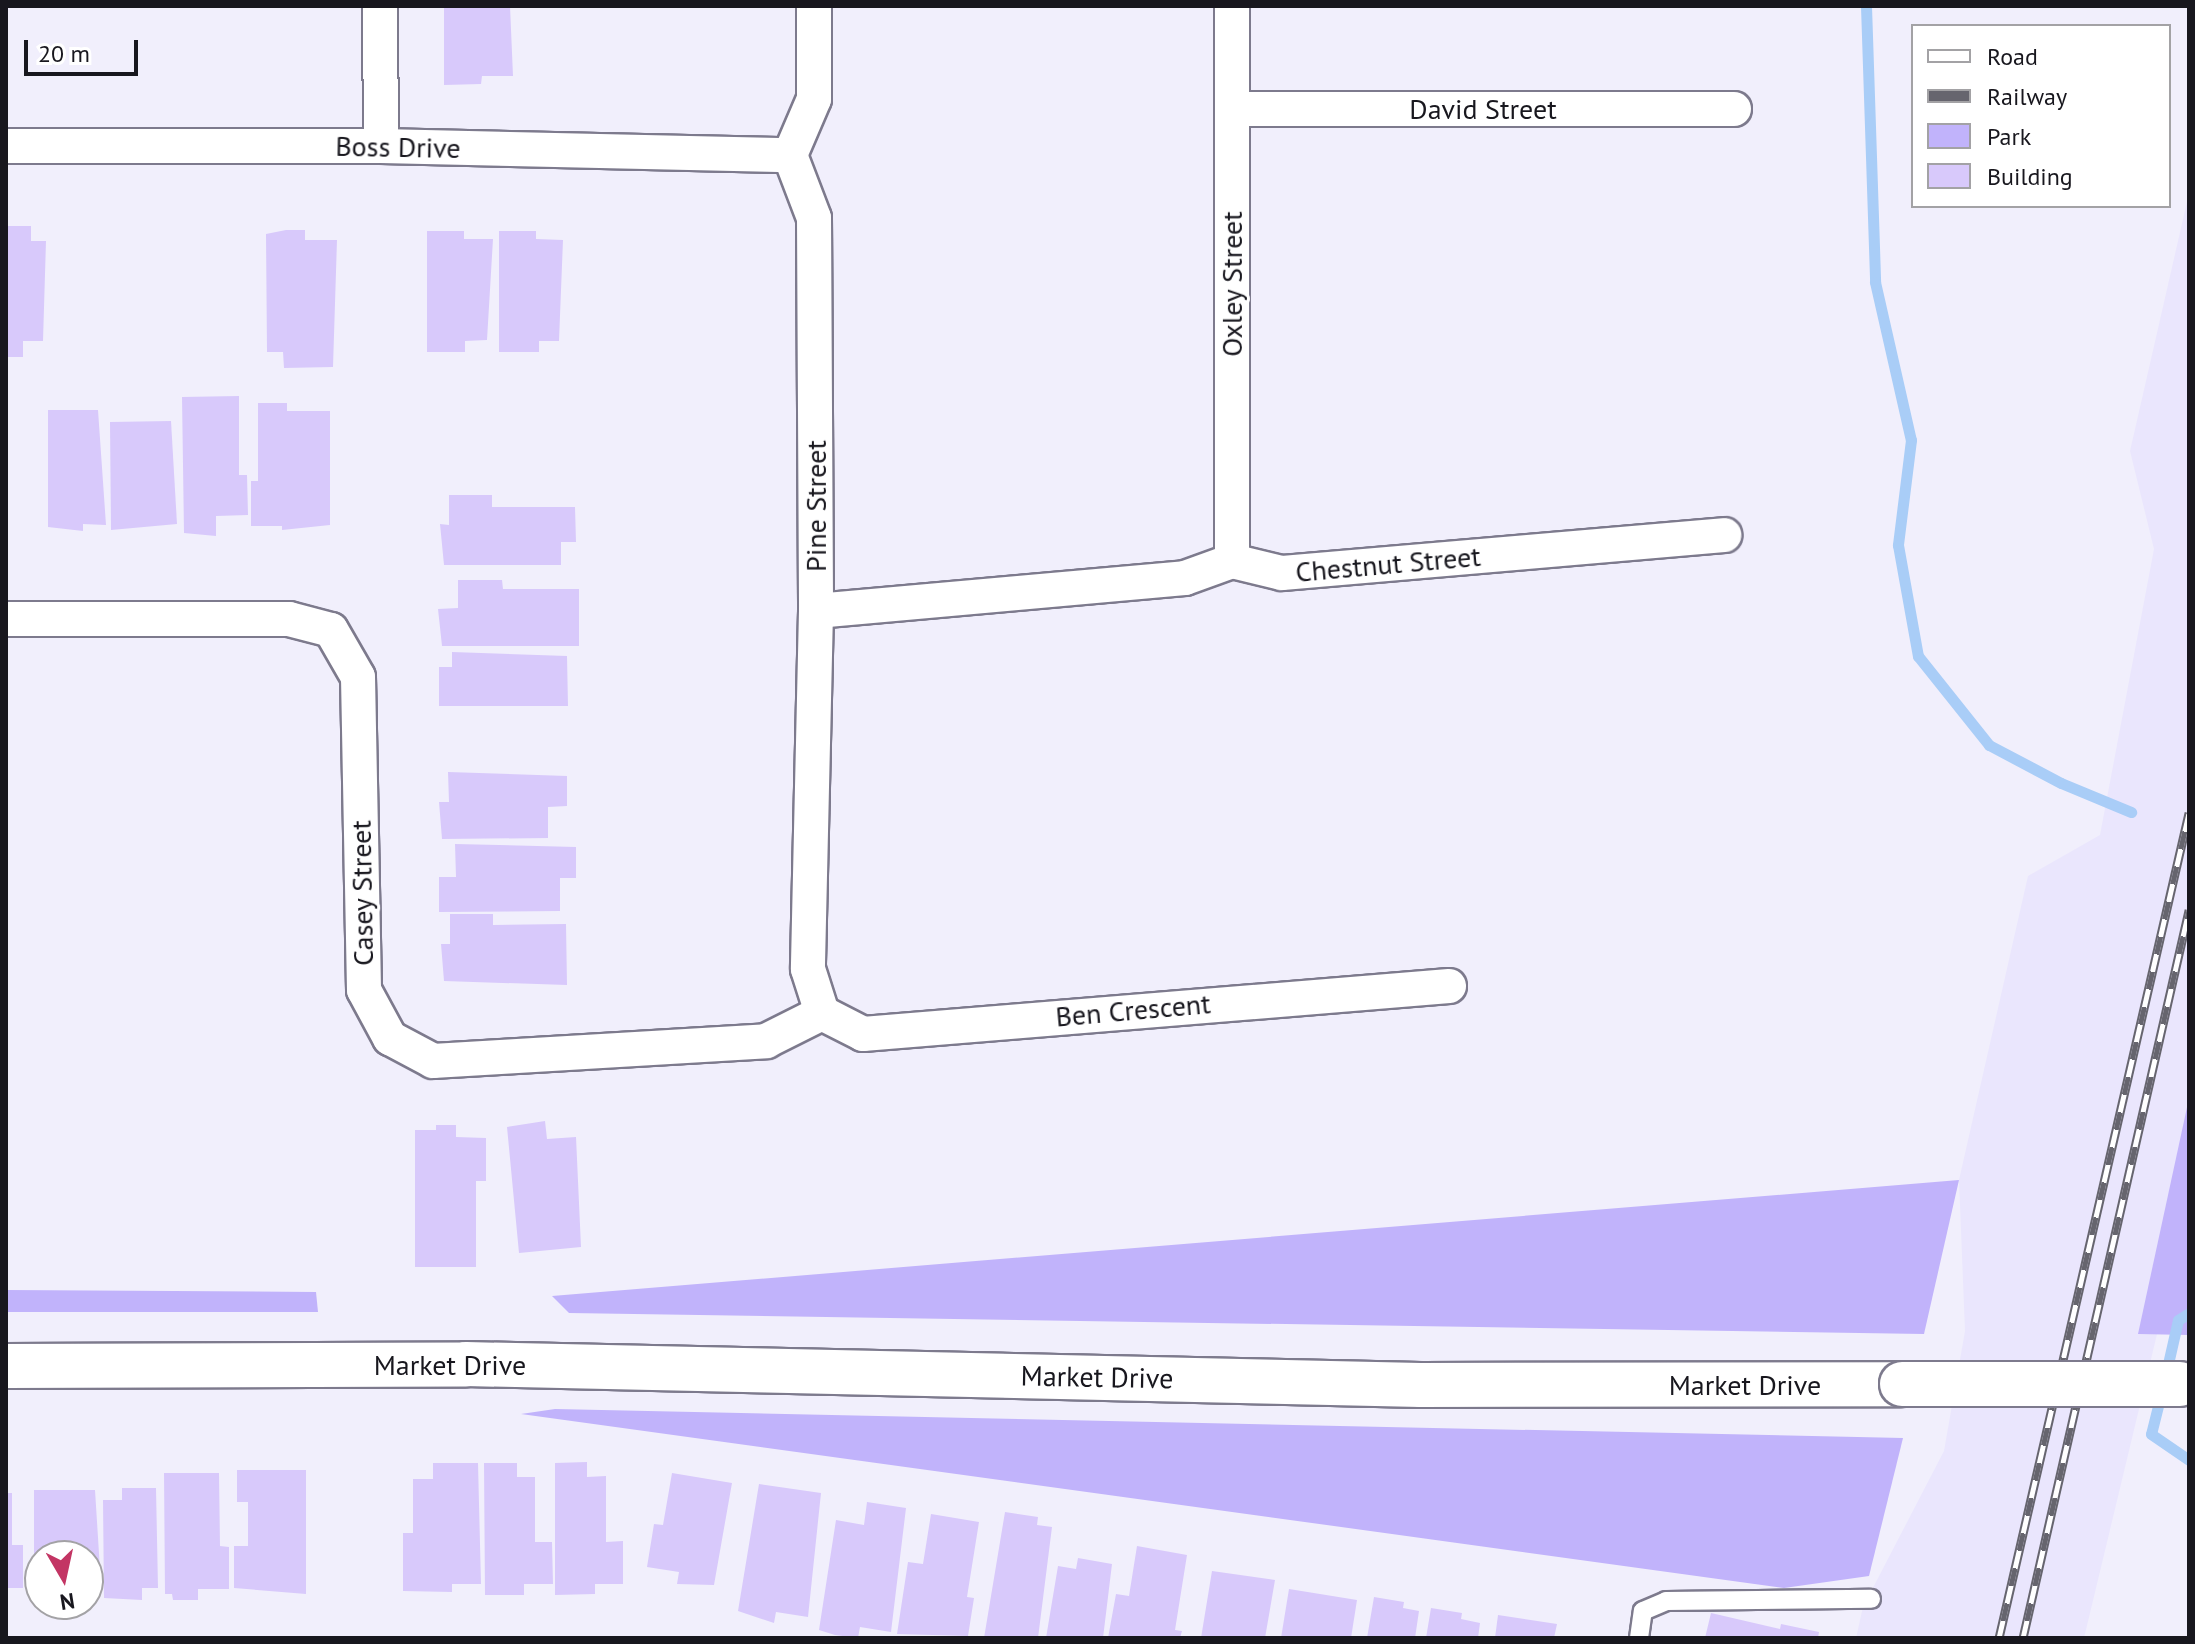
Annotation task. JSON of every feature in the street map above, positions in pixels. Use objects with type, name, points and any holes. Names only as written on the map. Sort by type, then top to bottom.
[{"type":"street","points":[[380,6],[381,146]]},
{"type":"street","points":[[790,155],[814,99],[814,6]]},
{"type":"street","name":"Oxley Street","points":[[1232,6],[1232,561]]},
{"type":"street","name":"David Street","points":[[1233,109],[1734,109]]},
{"type":"street","name":"Boss Drive","points":[[6,146],[381,146],[790,155]]},
{"type":"street","name":"Pine Street","points":[[790,155],[814,218],[816,611],[808,969],[822,1013]]},
{"type":"street","name":"Chestnut Street","points":[[1232,561],[1282,573],[1724,535]]},
{"type":"street","points":[[816,611],[1185,578],[1232,561]]},
{"type":"street","name":"Casey Street","points":[[6,619],[289,619],[331,630],[358,677],[364,990],[390,1038],[433,1061],[766,1041],[822,1013]]},
{"type":"street","name":"Ben Crescent","points":[[822,1013],[863,1034],[1449,986]]},
{"type":"street","name":"Market Drive","points":[[6,1366],[466,1364],[1421,1385],[2184,1384]]},
{"type":"lane","points":[[1639,1638],[1643,1611],[1666,1601],[1871,1599]]},
{"type":"shaded area","points":[[2189,193],[2189,1201],[2084,1638],[1856,1638],[1863,1607],[1944,1451],[1965,1331],[1959,1180],[2028,876],[2100,835],[2154,549],[2130,451]]},
{"type":"green space","points":[[2189,1098],[2189,1335],[2138,1334]]},
{"type":"green space","points":[[1959,1180],[1924,1334],[569,1313],[552,1296]]},
{"type":"green space","points":[[6,1290],[316,1292],[318,1312],[6,1312]]},
{"type":"green space","points":[[555,1409],[1903,1438],[1869,1576],[1784,1588],[521,1414]]},
{"type":"building","points":[[444,6],[510,6],[513,76],[482,76],[481,84],[444,85]]},
{"type":"building","points":[[6,226],[31,226],[31,241],[46,241],[43,341],[23,341],[23,357],[6,357]]},
{"type":"building","points":[[305,230],[305,240],[337,240],[333,367],[284,368],[283,352],[267,352],[266,234]]},
{"type":"building","points":[[427,231],[464,231],[464,239],[493,239],[487,340],[465,341],[465,352],[427,352]]},
{"type":"building","points":[[499,231],[536,231],[536,239],[563,240],[559,341],[539,341],[539,352],[499,352]]},
{"type":"building","points":[[239,396],[239,475],[247,475],[248,515],[216,516],[216,536],[184,533],[182,397]]},
{"type":"building","points":[[258,403],[287,403],[287,411],[330,411],[330,525],[282,530],[282,526],[251,526],[251,481],[258,481]]},
{"type":"building","points":[[48,410],[98,410],[106,525],[83,524],[83,531],[48,527]]},
{"type":"building","points":[[171,421],[177,524],[111,530],[110,422]]},
{"type":"building","points":[[449,495],[492,495],[492,507],[575,507],[576,542],[561,542],[561,565],[444,565],[440,524],[449,525]]},
{"type":"building","points":[[458,580],[502,580],[503,589],[579,589],[579,646],[442,646],[438,609],[458,608]]},
{"type":"building","points":[[452,652],[567,656],[568,706],[439,706],[439,667],[452,667]]},
{"type":"building","points":[[448,772],[567,776],[567,806],[548,807],[548,838],[442,839],[439,802],[449,802]]},
{"type":"building","points":[[455,844],[576,847],[576,878],[560,878],[560,911],[439,912],[439,877],[456,877]]},
{"type":"building","points":[[450,914],[493,914],[493,925],[566,924],[567,985],[444,981],[441,944],[450,944]]},
{"type":"building","points":[[545,1121],[547,1139],[576,1137],[581,1247],[519,1253],[507,1127]]},
{"type":"building","points":[[436,1125],[456,1125],[456,1137],[486,1138],[486,1181],[476,1181],[476,1267],[415,1267],[415,1130],[436,1130]]},
{"type":"building","points":[[587,1462],[587,1477],[606,1476],[606,1542],[623,1541],[623,1584],[595,1584],[595,1594],[555,1595],[555,1463]]},
{"type":"building","points":[[433,1463],[478,1463],[481,1584],[452,1584],[452,1592],[403,1591],[403,1533],[413,1533],[413,1479],[433,1479]]},
{"type":"building","points":[[484,1463],[517,1463],[517,1477],[535,1477],[535,1542],[552,1542],[553,1584],[524,1584],[524,1595],[485,1595]]},
{"type":"building","points":[[237,1470],[306,1470],[306,1594],[234,1588],[234,1546],[248,1546],[248,1502],[237,1502]]},
{"type":"building","points":[[164,1473],[219,1473],[220,1546],[229,1547],[229,1589],[198,1589],[198,1600],[173,1600],[172,1594],[165,1594]]},
{"type":"building","points":[[672,1473],[732,1483],[714,1585],[677,1584],[679,1572],[647,1567],[654,1524],[663,1525]]},
{"type":"building","points":[[759,1484],[821,1493],[808,1617],[776,1612],[774,1623],[738,1611]]},
{"type":"building","points":[[122,1488],[156,1488],[158,1588],[142,1588],[142,1600],[104,1598],[103,1500],[122,1500]]},
{"type":"building","points":[[34,1490],[95,1490],[98,1540],[34,1540]]},
{"type":"building","points":[[6,1493],[12,1493],[12,1545],[23,1545],[23,1588],[6,1588]]},
{"type":"building","points":[[867,1502],[906,1508],[891,1632],[860,1627],[858,1638],[835,1635],[819,1630],[836,1520],[864,1525]]},
{"type":"building","points":[[1005,1512],[1038,1517],[1037,1525],[1052,1527],[1038,1638],[984,1638]]},
{"type":"building","points":[[931,1514],[979,1522],[967,1597],[974,1598],[968,1636],[897,1634],[908,1562],[923,1564]]},
{"type":"building","points":[[1137,1546],[1187,1555],[1175,1630],[1182,1631],[1180,1638],[1108,1638],[1116,1594],[1129,1596]]},
{"type":"building","points":[[1078,1558],[1112,1564],[1103,1638],[1046,1638],[1058,1566],[1076,1569]]},
{"type":"building","points":[[1212,1571],[1275,1580],[1265,1638],[1201,1638]]},
{"type":"building","points":[[1289,1589],[1357,1600],[1351,1638],[1281,1638]]},
{"type":"building","points":[[1374,1597],[1404,1602],[1403,1608],[1419,1611],[1415,1638],[1367,1638]]},
{"type":"building","points":[[1431,1608],[1462,1613],[1461,1619],[1480,1623],[1478,1638],[1426,1638]]},
{"type":"building","points":[[1711,1613],[1780,1629],[1781,1624],[1819,1632],[1818,1638],[1705,1638]]},
{"type":"building","points":[[1498,1615],[1557,1624],[1554,1638],[1495,1638]]},
{"type":"waterway","points":[[1866,6],[1875,282],[1911,440],[1898,545],[1918,656],[1989,745],[2061,783],[2131,812]]},
{"type":"waterway","points":[[2165,1377],[2178,1320],[2189,1313]]},
{"type":"waterway","points":[[2161,1394],[2151,1434],[2189,1460]]},
{"type":"railway","points":[[1999,1638],[2189,813]]},
{"type":"railway","points":[[2023,1638],[2189,910]]}]
